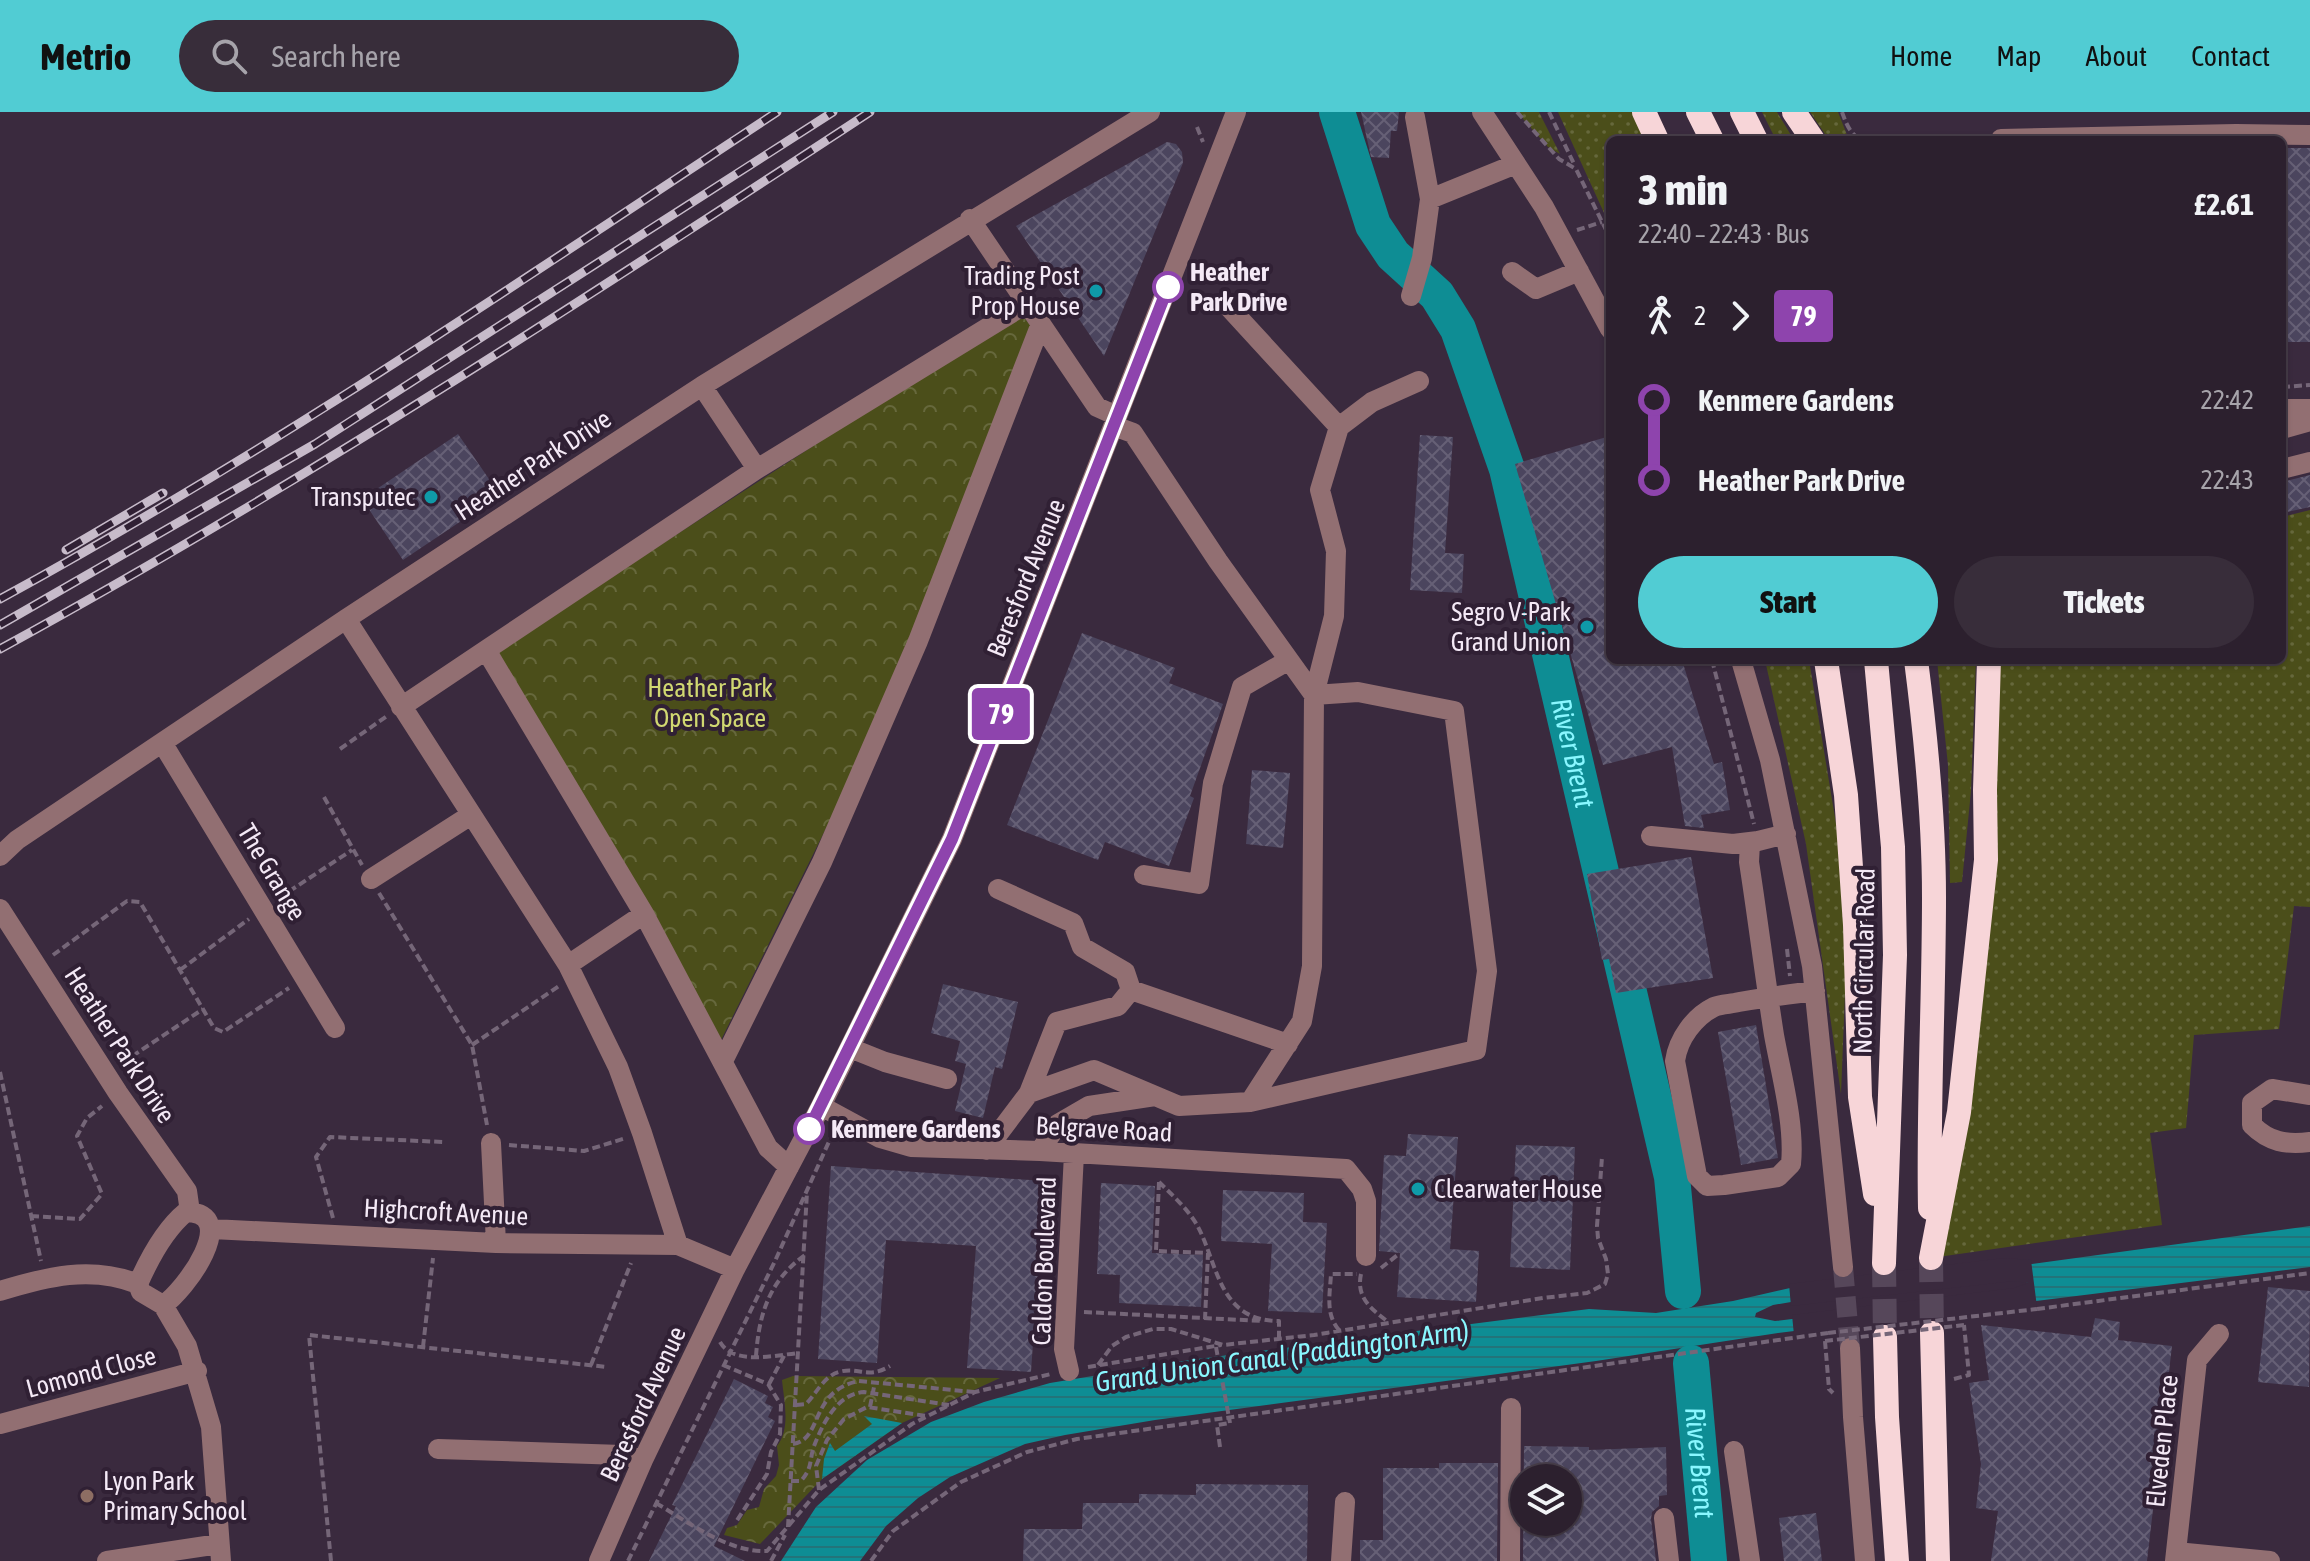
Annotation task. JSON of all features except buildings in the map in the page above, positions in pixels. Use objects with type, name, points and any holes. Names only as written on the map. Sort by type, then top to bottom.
[{"type":"highway","points":[[1644,112],[1655,136]]},
{"type":"highway","points":[[1698,112],[1710,136]]},
{"type":"highway","points":[[1742,112],[1754,136]]},
{"type":"highway","points":[[1794,112],[1810,136]]},
{"type":"highway","name":"North Circular Road","points":[[1827,664],[1846,795],[1855,925],[1860,1097],[1884,1258],[1895,955],[1893,847],[1876,664]]},
{"type":"highway","points":[[1916,664],[1928,782],[1934,895],[1928,1112],[1931,1258],[1959,1112],[1986,860],[1989,664]]},
{"type":"highway","points":[[1932,1333],[1938,1561]]},
{"type":"highway","points":[[1885,1337],[1897,1561]]},
{"type":"street","name":"Heather Park Drive","points":[[0,856],[17,840],[346,619],[702,386],[970,219],[1150,112]]},
{"type":"street","name":"Beresford Avenue","points":[[599,1561],[643,1460],[735,1269],[821,1106],[952,839],[1236,112]]},
{"type":"street","points":[[1482,112],[1560,236],[1606,322]]},
{"type":"street","points":[[1411,296],[1422,258],[1430,199],[1415,117]]},
{"type":"street","points":[[2142,136],[2310,135]]},
{"type":"street","points":[[1430,199],[1516,164]]},
{"type":"street","points":[[970,219],[1097,407],[1133,433],[1218,561],[1314,695]]},
{"type":"street","points":[[1512,272],[1536,289],[1579,271]]},
{"type":"street","points":[[1225,303],[1339,427]]},
{"type":"street","points":[[401,707],[757,469],[1026,304]]},
{"type":"street","points":[[723,1061],[828,848],[918,641],[1040,326]]},
{"type":"street","points":[[1250,1102],[1302,1021],[1312,966],[1314,695],[1334,616],[1336,551],[1320,490],[1339,427],[1372,402],[1419,381]]},
{"type":"street","points":[[702,386],[757,469]]},
{"type":"street","points":[[2286,409],[2310,409]]},
{"type":"street","points":[[2286,428],[2310,421]]},
{"type":"street","points":[[2286,468],[2310,462]]},
{"type":"street","points":[[346,619],[571,971],[618,1067],[678,1245],[735,1269]]},
{"type":"street","points":[[486,650],[644,914],[768,1148],[789,1167]]},
{"type":"street","points":[[1144,875],[1199,884],[1213,783],[1242,687],[1289,660]]},
{"type":"street","points":[[1742,664],[1770,760],[1815,991],[1843,1267]]},
{"type":"street","points":[[1029,1093],[1094,1070],[1179,1106],[1250,1102],[1476,1050],[1487,971],[1454,711],[1358,692],[1314,695]]},
{"type":"street","name":"The Grange","points":[[163,744],[335,1028]]},
{"type":"street","points":[[371,879],[471,815]]},
{"type":"street","points":[[1651,836],[1733,844],[1786,834]]},
{"type":"street","points":[[1750,843],[1749,862],[1770,997],[1792,1152],[1791,1164],[1778,1177],[1707,1186],[1697,1176],[1675,1061],[1677,1046],[1692,1025],[1715,1006],[1770,997],[1815,991]]},
{"type":"street","points":[[998,889],[1073,923],[1082,947],[1125,972],[1131,990]]},
{"type":"street","name":"Heather Park Drive","points":[[0,909],[118,1093],[187,1191],[190,1212]]},
{"type":"street","points":[[571,971],[644,914]]},
{"type":"street","points":[[1131,990],[1288,1044]]},
{"type":"street","points":[[986,1150],[1029,1093],[1057,1022],[1118,1006],[1131,990]]},
{"type":"street","points":[[850,1048],[885,1062],[947,1079]]},
{"type":"street","points":[[2310,1095],[2272,1089],[2252,1103],[2252,1125],[2265,1139],[2297,1144],[2310,1142]]},
{"type":"street","points":[[1040,1151],[1058,1124],[1089,1106],[1155,1096]]},
{"type":"street","name":"Belgrave Road","points":[[821,1106],[895,1143],[911,1147],[1040,1151],[1346,1169],[1362,1189],[1366,1201],[1363,1265]]},
{"type":"street","points":[[491,1143],[496,1243]]},
{"type":"street","name":"Caldon Boulevard","points":[[1069,1371],[1064,1349],[1074,1154]]},
{"type":"street","points":[[107,1561],[220,1552],[211,1427],[197,1371],[187,1346],[163,1305],[141,1292],[138,1284],[147,1264],[178,1218],[186,1212],[204,1217],[212,1229],[209,1244],[176,1293],[163,1305]]},
{"type":"street","name":"Highcroft Avenue","points":[[212,1229],[496,1243],[678,1245]]},
{"type":"street","points":[[0,1291],[44,1278],[85,1273],[138,1284]]},
{"type":"street","name":"Elveden Place","points":[[2176,1556],[2197,1360],[2219,1334]]},
{"type":"street","points":[[1850,1348],[1865,1561]]},
{"type":"street","name":"Lomond Close","points":[[0,1424],[197,1371]]},
{"type":"street","points":[[1510,1561],[1511,1408]]},
{"type":"street","points":[[438,1449],[622,1455],[643,1460]]},
{"type":"street","points":[[1734,1451],[1750,1561]]},
{"type":"street","points":[[1341,1561],[1345,1502]]},
{"type":"street","points":[[1664,1518],[1669,1561]]},
{"type":"street","points":[[2176,1556],[2270,1561]]},
{"type":"path","points":[[1517,112],[1559,159],[1576,169]]},
{"type":"path","points":[[1549,112],[1606,230]]},
{"type":"path","points":[[1842,112],[1855,136]]},
{"type":"path","points":[[1560,236],[1602,222]]},
{"type":"path","points":[[2286,387],[2310,385]]},
{"type":"path","points":[[340,749],[401,707]]},
{"type":"path","points":[[324,797],[472,1045],[491,1143],[584,1151],[642,1133]]},
{"type":"path","points":[[38,966],[127,901],[140,902],[214,1028],[223,1032],[304,978]]},
{"type":"path","points":[[472,1045],[571,971]]},
{"type":"path","points":[[107,1073],[203,1009]]},
{"type":"path","points":[[0,1072],[44,1278]]},
{"type":"path","points":[[31,1216],[80,1219],[102,1194],[77,1136],[87,1118],[118,1093]]},
{"type":"path","points":[[336,1233],[316,1157],[330,1137],[443,1142]]},
{"type":"path","points":[[628,1561],[775,1261],[829,1141]]},
{"type":"path","points":[[656,1503],[725,1541],[751,1552],[767,1551],[819,1490],[912,1424],[975,1392],[1098,1365],[1587,1293],[1605,1284],[1608,1274],[1597,1226],[1602,1157]]},
{"type":"path","points":[[1208,1253],[1156,1251],[1159,1182],[1195,1221],[1225,1293],[1241,1308],[1265,1321]]},
{"type":"path","points":[[771,1561],[788,1530],[807,1190]]},
{"type":"path","points":[[423,1347],[435,1239]]},
{"type":"path","points":[[591,1365],[639,1244]]},
{"type":"path","points":[[1205,1319],[1208,1253]]},
{"type":"path","points":[[1339,1330],[1329,1311],[1331,1274],[1363,1265],[1385,1267],[1400,1253]]},
{"type":"path","points":[[756,1356],[758,1322],[773,1288],[791,1265],[805,1255]]},
{"type":"path","points":[[1363,1265],[1361,1292],[1368,1306],[1388,1322]]},
{"type":"path","points":[[871,1561],[893,1531],[961,1482],[1027,1452],[1077,1439],[1794,1338],[2310,1273]]},
{"type":"path","points":[[1067,1311],[1279,1321],[1279,1339]]},
{"type":"path","points":[[1148,1330],[1149,1316]]},
{"type":"path","points":[[1829,1389],[1825,1341],[1964,1325],[1969,1375]]},
{"type":"path","points":[[1098,1365],[1112,1346],[1126,1337],[1148,1330],[1171,1329],[1223,1345]]},
{"type":"path","points":[[331,1561],[309,1335],[607,1367]]},
{"type":"path","points":[[1203,1337],[1204,1349],[1216,1347],[1230,1423],[1217,1425],[1220,1447]]},
{"type":"path","points":[[719,1341],[738,1357],[799,1353]]},
{"type":"path","points":[[768,1384],[785,1354]]},
{"type":"path","points":[[722,1365],[768,1384],[781,1405],[780,1434],[771,1452],[767,1474],[736,1522]]},
{"type":"path","points":[[796,1405],[806,1404],[831,1376],[841,1371],[877,1374],[890,1366]]},
{"type":"path","points":[[870,1407],[877,1374]]},
{"type":"path","points":[[793,1444],[802,1443],[808,1438],[823,1404],[835,1389],[859,1381],[975,1392]]},
{"type":"path","points":[[791,1481],[801,1481],[810,1471],[813,1449],[827,1419],[843,1399],[854,1393],[951,1405]]},
{"type":"path","points":[[819,1490],[816,1466],[827,1440],[844,1419],[870,1407],[927,1416]]},
{"type":"path","points":[[780,1434],[794,1435]]},
{"type":"green space","points":[[1517,112],[1539,112],[1560,154],[1548,147]]},
{"type":"green space","points":[[1558,112],[1633,112],[1645,136],[1606,136],[1606,217]]},
{"type":"green space","points":[[1762,112],[1777,112],[1792,136],[1774,136]]},
{"type":"green space","points":[[1810,112],[1838,112],[1847,136],[1826,136]]},
{"type":"green space","name":"Heather Park Open Space","points":[[1020,312],[1033,329],[900,663],[843,794],[721,1040],[497,651]]},
{"type":"green space","points":[[2310,510],[2310,907],[2294,906],[2279,1029],[2194,1035],[2186,1128],[2150,1133],[2162,1225],[1931,1258],[1959,1112],[1990,664],[2286,664],[2286,516]]},
{"type":"green space","points":[[1766,664],[1810,664],[1839,842],[1846,967],[1841,1094],[1806,844]]},
{"type":"green space","points":[[1937,664],[1976,664],[1971,791],[1962,882],[1950,883],[1948,765]]},
{"type":"green space","points":[[793,1376],[1000,1378],[902,1423],[822,1479],[760,1544],[724,1535],[727,1528],[737,1525],[747,1510],[759,1507],[764,1489],[776,1476],[779,1465],[777,1446],[785,1423],[782,1380]]},
{"type":"water","name":"Grand Union Canal (Paddington Arm)","points":[[2310,1226],[2310,1267],[1778,1333],[1065,1435],[1025,1444],[950,1477],[918,1498],[886,1526],[860,1561],[781,1561],[816,1507],[867,1460],[931,1422],[984,1402],[1050,1383],[1190,1360],[1589,1309],[1656,1313],[1790,1288],[2005,1262],[2032,1264]],"holes":[[[2014,1277],[2033,1285],[2015,1292],[1775,1321],[1755,1317],[1756,1313],[1773,1305],[1791,1302]]]},
{"type":"water","points":[[864,1416],[902,1423],[822,1479],[830,1443],[835,1451],[872,1424]]},
{"type":"pier","points":[[2004,1258],[2031,1260],[2037,1307],[1794,1335],[1792,1315],[2014,1288],[2028,1283],[2014,1281],[1791,1306],[1789,1284]]},
{"type":"waterway","name":"River Brent","points":[[1337,112],[1373,225],[1393,255],[1437,295],[1458,329],[1507,469],[1672,1177],[1683,1291]]},
{"type":"waterway","name":"River Brent","points":[[1691,1363],[1709,1561]]},
{"type":"tunnel","points":[[1931,1258],[1932,1333]]},
{"type":"tunnel","points":[[1884,1263],[1885,1337]]},
{"type":"tunnel","points":[[1843,1267],[1850,1348]]},
{"type":"railway","points":[[0,599],[199,485],[296,425],[777,112]]},
{"type":"railway","points":[[0,625],[315,444],[833,112]]},
{"type":"railway","points":[[0,649],[112,587],[441,389],[870,112]]},
{"type":"railway","points":[[66,550],[163,493]]},
{"type":"bus line","name":"79","points":[[809,1129],[952,839],[1168,287]]},
{"type":"place","name":"Heather Park Drive","points":[[1168,287]]},
{"type":"place","name":"Trading Post Prop House","points":[[1096,291]]},
{"type":"place","name":"Transputec","points":[[431,497]]},
{"type":"place","name":"Segro V-Park Grand Union","points":[[1587,627]]},
{"type":"place","name":"Kenmere Gardens","points":[[809,1129]]},
{"type":"place","name":"Clearwater House","points":[[1418,1189]]},
{"type":"place","name":"Lyon Park Primary School","points":[[87,1496]]}]
